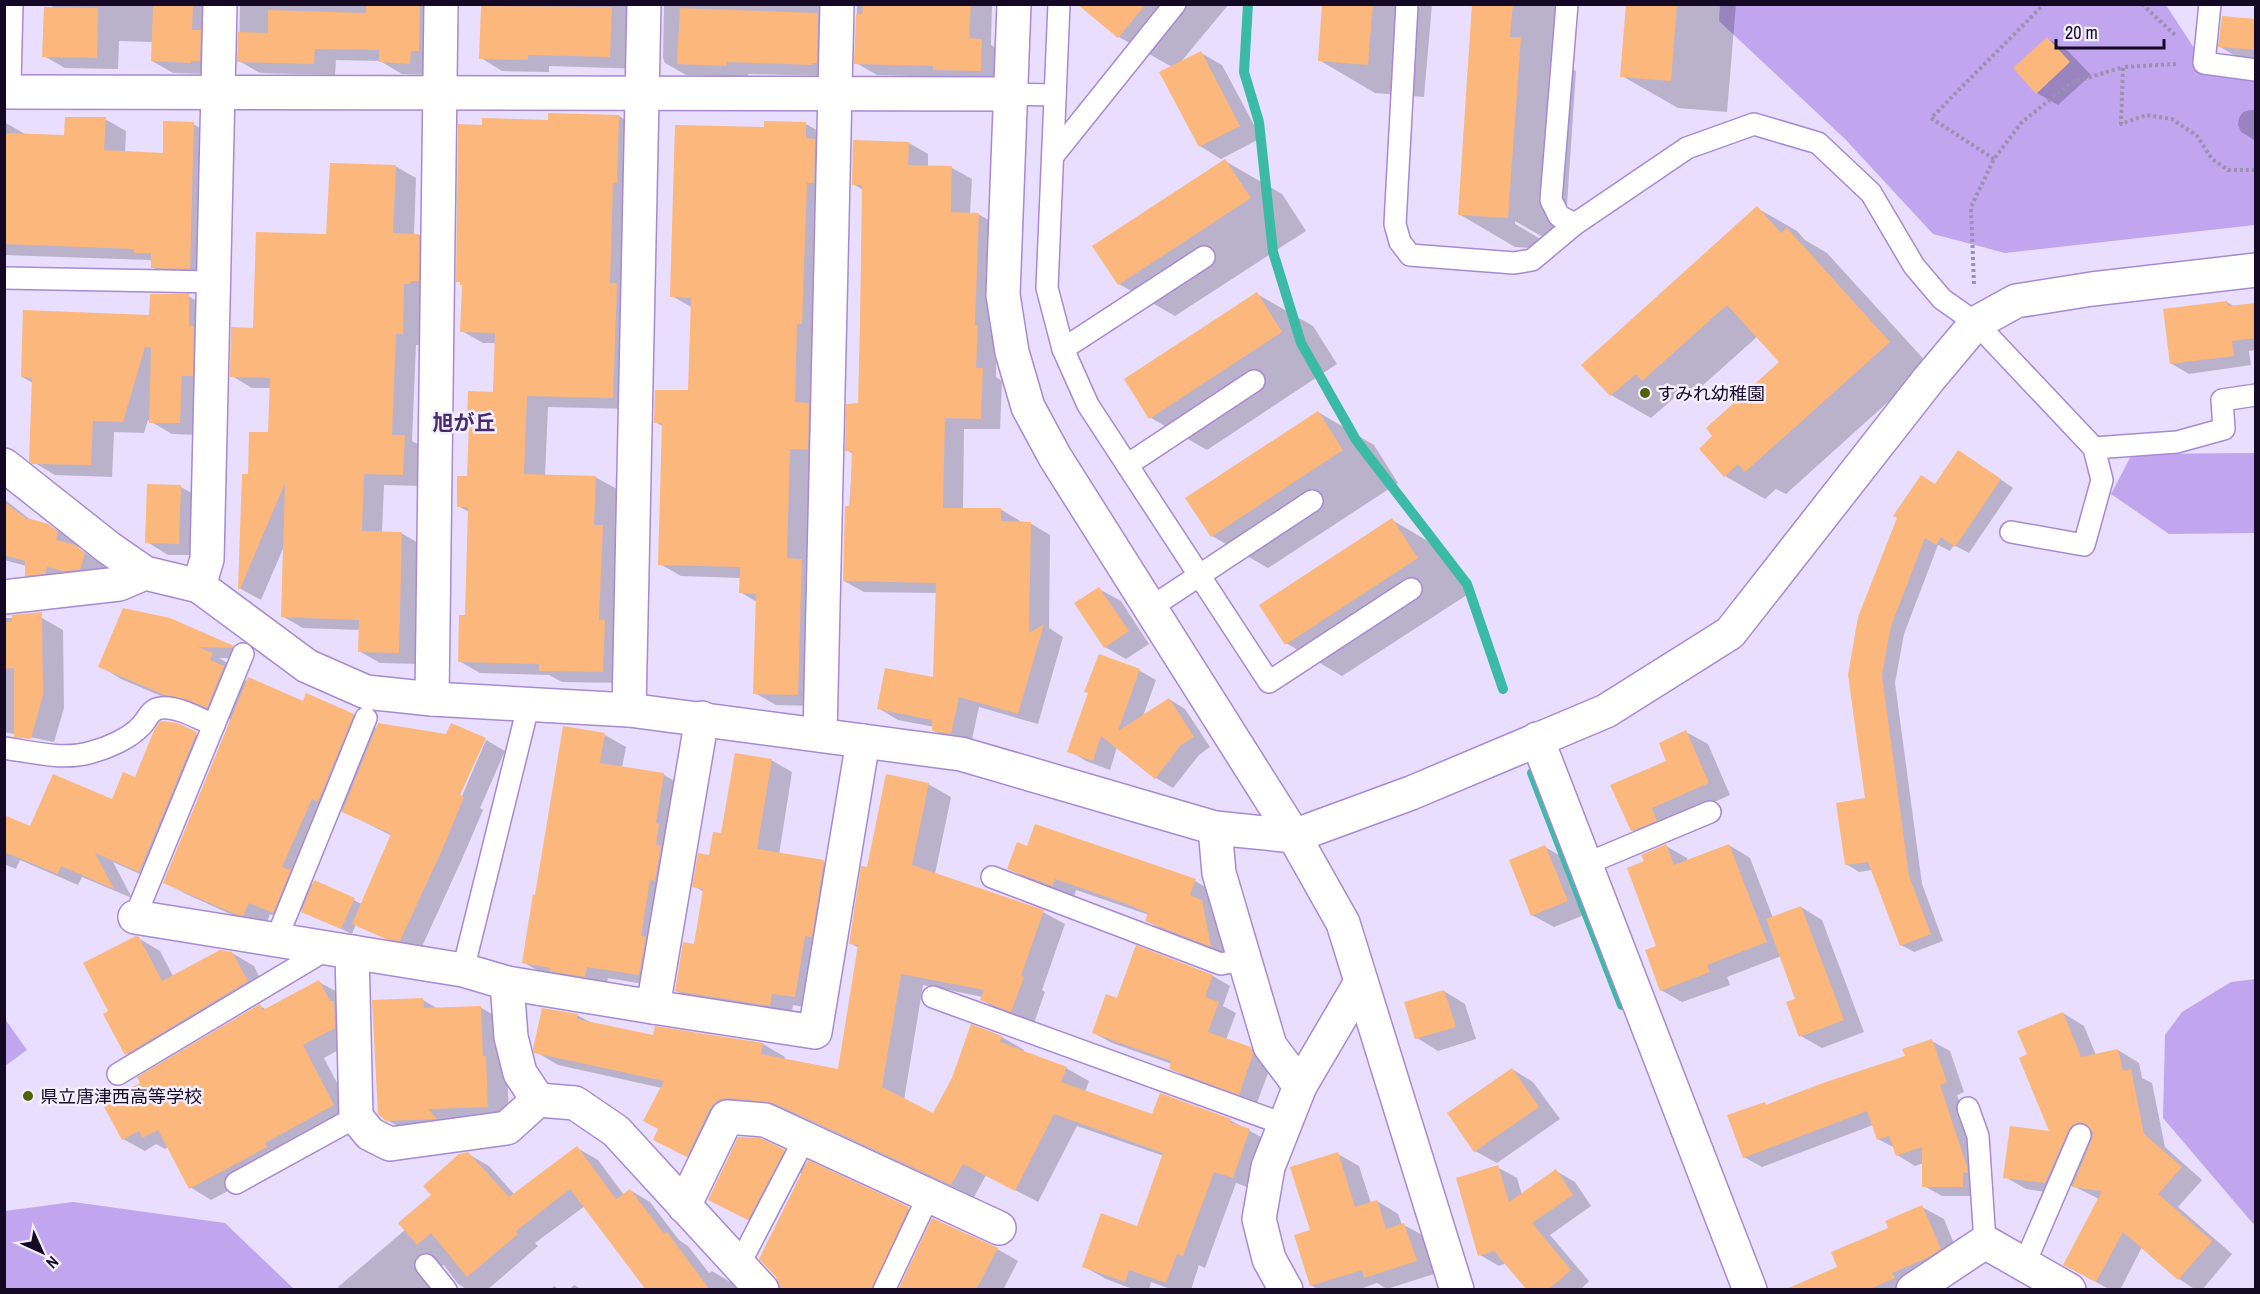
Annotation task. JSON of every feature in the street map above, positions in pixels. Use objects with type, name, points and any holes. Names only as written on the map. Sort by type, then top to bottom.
[{"type":"street","points":[[4,82],[6,4]]},
{"type":"street","points":[[199,586],[207,559],[220,4]]},
{"type":"street","points":[[432,699],[441,4]]},
{"type":"street","points":[[630,710],[644,4]]},
{"type":"street","points":[[820,735],[837,4]]},
{"type":"street","points":[[1014,4],[1004,295],[1012,352],[1028,407],[1055,457],[1294,836],[1343,923],[1457,1290]]},
{"type":"street","points":[[4,92],[1010,94]]},
{"type":"street","points":[[4,465],[109,548],[145,573],[199,586],[307,666],[366,692],[432,699],[630,710],[960,754],[1215,828],[1294,836],[1411,793],[1606,711],[1730,633],[1929,379],[1976,323],[2016,301],[2092,289],[2256,270]]},
{"type":"street","points":[[4,597],[119,584],[145,573]]},
{"type":"street","points":[[652,1007],[702,718]]},
{"type":"street","points":[[1537,739],[1750,1290]]},
{"type":"street","points":[[135,917],[463,970],[507,983],[815,1032],[863,741]]},
{"type":"street","points":[[1215,828],[1219,873],[1270,1046],[1300,1086]]},
{"type":"street","points":[[341,950],[356,1117],[370,1134],[390,1144],[507,1128],[538,1100],[575,1103],[616,1131],[762,1290]]},
{"type":"street","points":[[1286,1290],[1269,1258],[1259,1219],[1268,1167],[1300,1086],[1361,982]]},
{"type":"street","points":[[507,983],[511,1037],[520,1073],[538,1100]]},
{"type":"street","points":[[684,1206],[727,1117],[765,1120],[999,1228]]},
{"type":"street","points":[[1913,1290],[1985,1242],[2068,1290]]},
{"type":"lane","points":[[1059,4],[1047,288],[1063,349],[1088,405],[1269,681],[1411,589]]},
{"type":"lane","points":[[1053,156],[1175,4]]},
{"type":"lane","points":[[1407,4],[1395,224],[1400,242],[1410,255],[1514,263],[1532,260],[1575,224],[1687,148],[1754,124],[1818,144],[1871,193],[1914,266],[1942,299],[1976,323],[2094,448],[2102,480],[2084,545],[2011,532]]},
{"type":"lane","points":[[1567,4],[1551,200],[1559,216],[1575,224]]},
{"type":"lane","points":[[2211,4],[2204,63],[2256,70]]},
{"type":"lane","points":[[1010,94],[1055,95]]},
{"type":"lane","points":[[1063,349],[1204,257]]},
{"type":"lane","points":[[4,278],[214,282]]},
{"type":"lane","points":[[1127,465],[1254,381]]},
{"type":"lane","points":[[2094,448],[2177,442],[2224,429],[2222,400],[2256,395]]},
{"type":"lane","points":[[1150,608],[1312,501]]},
{"type":"lane","points":[[135,917],[243,654]]},
{"type":"lane","points":[[4,748],[63,757],[92,753],[124,738],[141,726],[149,714],[160,708],[179,711],[214,725]]},
{"type":"lane","points":[[276,940],[366,718]]},
{"type":"lane","points":[[463,970],[525,719]]},
{"type":"lane","points":[[1586,864],[1710,812]]},
{"type":"lane","points":[[992,877],[1221,964],[1245,959]]},
{"type":"lane","points":[[118,1074],[341,950]]},
{"type":"lane","points":[[933,997],[1286,1125]]},
{"type":"lane","points":[[1968,1108],[1978,1136],[1985,1242]]},
{"type":"lane","points":[[236,1183],[356,1117]]},
{"type":"lane","points":[[2024,1265],[2080,1135]]},
{"type":"lane","points":[[739,1265],[805,1138]]},
{"type":"lane","points":[[884,1290],[929,1195]]},
{"type":"lane","points":[[426,1265],[446,1290]]},
{"type":"path","points":[[1994,159],[1931,118],[2044,4]]},
{"type":"path","points":[[2142,4],[2204,63]]},
{"type":"path","points":[[1976,323],[1971,207],[1994,159],[2022,122],[2071,83],[2123,67],[2204,63]]},
{"type":"path","points":[[2123,67],[2121,124],[2146,115],[2172,118],[2197,136],[2212,159],[2228,170],[2256,170]]},
{"type":"shaded area","points":[[1720,4],[2166,5],[2211,74],[2255,78],[2255,225],[2005,253],[1933,234],[1845,139],[1719,21]]},
{"type":"shaded area","points":[[2255,453],[2255,533],[2169,534],[2111,494],[2132,454]]},
{"type":"shaded area","points":[[2256,979],[2255,1226],[2163,1118],[2165,1035],[2182,1012],[2231,982]]},
{"type":"shaded area","points":[[5,1019],[27,1050],[5,1066]]},
{"type":"shaded area","points":[[73,1202],[225,1223],[294,1289],[5,1289],[5,1211]]},
{"type":"building","points":[[863,4],[971,4],[969,38],[982,39],[981,71],[933,70],[933,66],[854,64],[856,14],[862,14]]},
{"type":"building","points":[[1077,4],[1146,4],[1118,38]]},
{"type":"building","points":[[1322,4],[1373,4],[1368,65],[1318,61]]},
{"type":"building","points":[[1472,4],[1513,4],[1510,37],[1521,37],[1508,218],[1458,215]]},
{"type":"building","points":[[1626,4],[1677,4],[1671,81],[1620,77]]},
{"type":"building","points":[[153,5],[193,6],[192,30],[201,30],[200,61],[191,61],[191,63],[151,61]]},
{"type":"building","points":[[366,5],[420,6],[419,51],[411,51],[410,64],[379,62],[379,50],[315,49],[314,64],[237,62],[238,32],[268,33],[268,10],[366,13]]},
{"type":"building","points":[[481,6],[612,7],[610,57],[528,55],[528,60],[479,59]]},
{"type":"building","points":[[44,7],[98,8],[97,58],[42,57]]},
{"type":"building","points":[[680,8],[818,13],[817,63],[812,63],[812,65],[727,62],[727,66],[677,64]]},
{"type":"building","points":[[2222,16],[2256,19],[2256,50],[2218,47]]},
{"type":"building","points":[[2047,37],[2070,62],[2036,94],[2013,68]]},
{"type":"building","points":[[1201,51],[1240,126],[1199,147],[1159,72]]},
{"type":"building","points":[[548,113],[619,115],[617,183],[613,183],[610,283],[617,283],[613,398],[527,396],[524,474],[596,476],[594,525],[603,525],[599,620],[605,620],[603,672],[539,671],[539,664],[458,662],[459,615],[465,615],[468,507],[457,507],[457,476],[467,476],[468,391],[493,392],[495,333],[460,332],[462,285],[456,282],[458,124],[482,125],[482,118],[548,120]]},
{"type":"building","points":[[65,117],[106,117],[104,150],[163,153],[163,121],[194,122],[190,269],[151,268],[151,253],[134,253],[134,249],[4,244],[4,133],[64,135]]},
{"type":"building","points":[[764,121],[806,122],[806,138],[815,139],[814,183],[807,183],[802,324],[797,324],[795,402],[809,403],[808,450],[790,449],[787,558],[802,559],[798,695],[753,694],[756,594],[739,593],[740,567],[658,565],[662,423],[654,423],[655,390],[688,390],[691,298],[670,297],[675,125],[764,127]]},
{"type":"building","points":[[853,140],[909,142],[908,165],[952,166],[951,212],[979,213],[975,325],[978,325],[976,368],[983,368],[981,419],[945,418],[943,508],[1001,508],[1001,521],[1031,522],[1029,633],[1044,624],[1018,714],[959,697],[951,734],[932,731],[932,720],[877,709],[885,668],[933,677],[936,583],[843,581],[845,506],[850,506],[852,451],[845,451],[846,404],[858,403],[860,325],[862,185],[852,185]]},
{"type":"building","points":[[1225,159],[1251,198],[1118,285],[1092,246]]},
{"type":"building","points":[[330,163],[396,165],[393,233],[419,234],[419,281],[404,284],[403,334],[396,334],[392,435],[405,435],[403,475],[364,474],[362,531],[402,532],[399,653],[358,652],[359,620],[281,617],[285,483],[240,589],[238,589],[242,474],[248,474],[249,432],[268,432],[270,378],[230,377],[231,327],[253,328],[256,232],[326,234]]},
{"type":"building","points":[[1757,206],[1781,233],[1787,228],[1890,342],[1745,472],[1738,464],[1724,477],[1699,449],[1712,436],[1706,428],[1779,362],[1727,305],[1642,381],[1636,374],[1610,396],[1581,365]]},
{"type":"building","points":[[1257,292],[1282,332],[1149,419],[1124,379]]},
{"type":"building","points":[[150,294],[189,294],[189,326],[194,326],[193,376],[182,376],[180,423],[149,423],[151,348],[145,347],[123,422],[93,421],[91,465],[32,464],[29,461],[32,378],[21,377],[23,310],[149,315]]},
{"type":"building","points":[[2227,301],[2228,306],[2256,303],[2256,338],[2232,341],[2234,356],[2170,364],[2163,309]]},
{"type":"building","points":[[1318,411],[1343,450],[1211,537],[1185,498]]},
{"type":"building","points":[[1958,450],[2001,479],[1955,547],[1941,537],[1936,545],[1925,538],[1891,626],[1882,675],[1909,876],[1931,934],[1900,946],[1868,862],[1845,865],[1836,803],[1865,798],[1848,675],[1858,617],[1897,518],[1893,516],[1921,475],[1935,484]]},
{"type":"building","points":[[147,484],[181,485],[179,544],[145,543]]},
{"type":"building","points":[[4,502],[27,519],[48,524],[58,532],[56,540],[75,545],[85,553],[80,570],[63,571],[47,567],[45,574],[25,576],[25,561],[4,555]]},
{"type":"building","points":[[1392,518],[1418,558],[1285,645],[1259,605]]},
{"type":"building","points":[[1099,587],[1129,631],[1104,648],[1074,603]]},
{"type":"building","points":[[123,608],[170,618],[234,646],[232,648],[198,647],[213,653],[210,660],[224,666],[207,708],[185,699],[165,695],[98,667]]},
{"type":"building","points":[[42,612],[43,695],[31,739],[14,737],[14,668],[4,669],[4,622],[12,622],[12,615]]},
{"type":"building","points":[[1099,654],[1140,669],[1118,731],[1169,698],[1194,737],[1181,745],[1155,779],[1101,736],[1093,761],[1067,752],[1088,693],[1084,692]]},
{"type":"building","points":[[248,677],[303,701],[306,693],[354,714],[318,802],[312,799],[282,867],[291,870],[273,913],[249,903],[243,916],[163,883]]},
{"type":"building","points":[[161,721],[177,723],[197,732],[139,872],[95,853],[114,889],[61,866],[58,874],[4,852],[4,815],[30,826],[53,774],[112,799],[123,772],[135,777],[155,728]]},
{"type":"building","points":[[378,723],[446,734],[451,723],[486,738],[460,795],[464,797],[443,848],[400,941],[386,939],[352,924],[391,834],[342,812]]},
{"type":"building","points":[[563,726],[605,733],[600,763],[664,773],[656,823],[659,824],[656,845],[661,846],[655,881],[650,880],[641,936],[646,937],[639,975],[587,967],[585,977],[549,971],[550,968],[522,963]]},
{"type":"building","points":[[1686,730],[1709,783],[1652,808],[1657,821],[1631,831],[1610,785],[1666,761],[1659,743]]},
{"type":"building","points":[[735,753],[772,759],[757,849],[824,860],[812,937],[805,936],[795,997],[772,994],[770,1006],[675,991],[683,942],[694,944],[703,889],[692,887],[698,853],[709,855],[713,832],[721,833]]},
{"type":"building","points":[[886,774],[929,783],[912,865],[1044,910],[1011,1012],[980,1000],[984,990],[901,974],[882,1087],[933,1113],[952,1078],[971,1024],[1002,1036],[1000,1042],[1067,1067],[1061,1082],[1152,1114],[1160,1093],[1231,1119],[1230,1122],[1250,1129],[1233,1178],[1214,1172],[1183,1256],[1177,1254],[1166,1283],[1129,1270],[1125,1282],[1082,1267],[1101,1213],[1137,1226],[1163,1153],[1054,1114],[1015,1191],[963,1164],[951,1185],[773,1103],[728,1098],[718,1100],[710,1108],[687,1157],[653,1140],[658,1129],[643,1121],[664,1081],[534,1053],[542,1008],[578,1014],[577,1019],[653,1035],[655,1026],[763,1043],[761,1054],[838,1069],[858,945],[849,944],[861,866],[867,867]]},
{"type":"building","points":[[1035,824],[1196,879],[1190,895],[1202,900],[1211,947],[1145,921],[1148,913],[1127,904],[1055,879],[1052,886],[1007,869],[1017,842],[1027,846]]},
{"type":"building","points":[[1666,844],[1674,865],[1729,844],[1767,942],[1707,965],[1710,972],[1660,991],[1645,950],[1656,946],[1627,868],[1644,861],[1641,855]]},
{"type":"building","points":[[1545,845],[1568,901],[1531,916],[1509,860]]},
{"type":"building","points":[[314,880],[355,898],[341,929],[301,912]]},
{"type":"building","points":[[1801,906],[1844,1020],[1799,1037],[1786,1002],[1795,999],[1766,919]]},
{"type":"building","points":[[136,936],[139,937],[162,981],[220,950],[232,952],[248,981],[125,1055],[103,1014],[108,1011],[83,963]]},
{"type":"building","points":[[1136,945],[1213,975],[1205,997],[1219,1002],[1208,1032],[1251,1047],[1253,1054],[1239,1095],[1169,1069],[1171,1061],[1092,1033],[1106,994],[1117,998]]},
{"type":"building","points":[[319,980],[330,1001],[334,1001],[335,1028],[303,1045],[334,1105],[265,1143],[267,1147],[189,1189],[158,1130],[142,1138],[139,1131],[122,1140],[102,1103],[140,1083],[137,1077],[260,1004],[263,1010]]},
{"type":"building","points":[[1444,990],[1456,1027],[1415,1039],[1404,1002]]},
{"type":"building","points":[[423,998],[424,1008],[481,1006],[488,1107],[428,1109],[437,1119],[386,1121],[378,1114],[372,1000]]},
{"type":"building","points":[[2063,1012],[2081,1057],[2118,1049],[2123,1071],[2131,1069],[2144,1134],[2182,1167],[2158,1194],[2212,1241],[2178,1280],[2123,1232],[2096,1282],[2063,1265],[2102,1191],[2072,1187],[2092,1139],[2093,1133],[2086,1124],[2078,1122],[2069,1129],[2045,1183],[2003,1178],[2010,1126],[2049,1131],[2019,1058],[2027,1054],[2017,1031]]},
{"type":"building","points":[[1932,1039],[1947,1082],[1940,1085],[1967,1167],[1968,1173],[1963,1172],[1963,1187],[1922,1187],[1922,1147],[1896,1156],[1889,1136],[1877,1140],[1867,1111],[1743,1158],[1727,1115],[1765,1102],[1766,1105],[1905,1056],[1902,1049]]},
{"type":"building","points":[[1512,1068],[1539,1107],[1474,1152],[1447,1113]]},
{"type":"building","points":[[738,1137],[760,1138],[785,1150],[748,1220],[708,1200]]},
{"type":"building","points":[[577,1146],[616,1199],[630,1189],[664,1234],[667,1232],[710,1290],[646,1290],[570,1189],[516,1231],[518,1234],[467,1277],[431,1233],[417,1245],[398,1223],[431,1195],[423,1186],[459,1154],[468,1152],[509,1197]]},
{"type":"building","points":[[1338,1152],[1355,1207],[1377,1200],[1386,1229],[1404,1223],[1417,1261],[1364,1278],[1362,1270],[1310,1286],[1294,1235],[1310,1230],[1290,1167]]},
{"type":"building","points":[[808,1160],[909,1207],[872,1290],[780,1290],[776,1277],[759,1259]]},
{"type":"building","points":[[1498,1165],[1509,1202],[1556,1169],[1573,1195],[1532,1223],[1571,1270],[1548,1290],[1527,1290],[1494,1251],[1478,1256],[1456,1178]]},
{"type":"building","points":[[1922,1205],[1941,1249],[1927,1258],[1892,1273],[1895,1278],[1867,1290],[1784,1290],[1837,1267],[1831,1252],[1888,1228],[1885,1221]]},
{"type":"building","points":[[932,1218],[998,1248],[976,1290],[898,1290]]},
{"type":"waterway","points":[[1248,4],[1244,72],[1259,122],[1273,252],[1301,343],[1356,440],[1467,584],[1503,689]]},
{"type":"waterway","points":[[1532,773],[1622,1005]]},
{"type":"place","name":"すみれ幼稚園","points":[[1645,393]]},
{"type":"place","name":"県立唐津西高等学校","points":[[28,1096]]},
{"type":"district","name":"旭が丘","points":[[464,422]]}]
